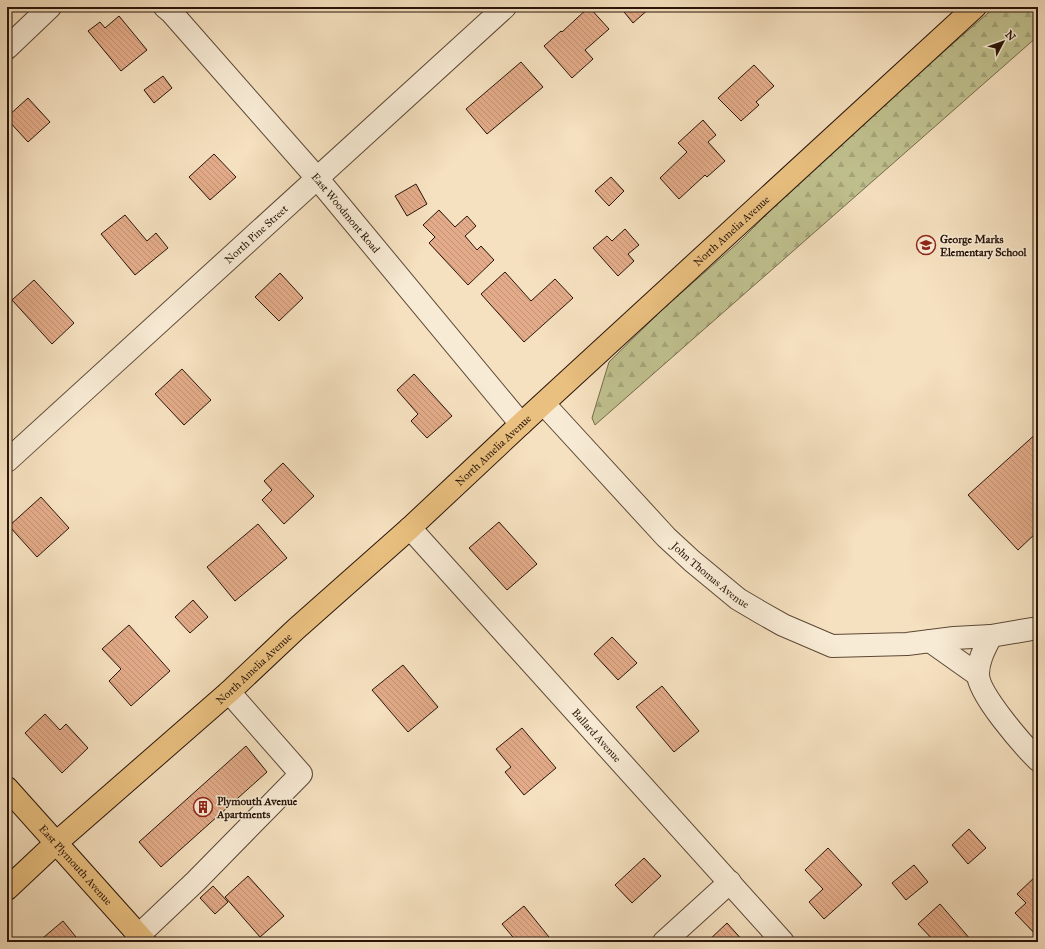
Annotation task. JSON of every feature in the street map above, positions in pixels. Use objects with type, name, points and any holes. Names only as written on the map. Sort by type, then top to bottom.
[{"type":"main road","name":"North Amelia Avenue","points":[[7,889],[56,843],[229,692],[296,629],[410,528],[521,424],[975,7]]},
{"type":"main road","name":"East Plymouth Avenue","points":[[7,788],[142,939]]},
{"type":"street","points":[[7,48],[50,7]]},
{"type":"street","name":"East Woodmont Road","points":[[165,7],[316,178],[521,424]]},
{"type":"street","name":"North Pine Street","points":[[7,460],[505,7]]},
{"type":"street","name":"John Thomas Avenue","points":[[544,404],[666,537],[692,562],[738,598],[783,624],[832,646],[886,645],[991,636],[1038,628]]},
{"type":"street","name":"Ballard Avenue","points":[[410,528],[783,942]]},
{"type":"street","points":[[991,636],[980,659],[978,675],[982,689],[999,714],[1038,760]]},
{"type":"street","points":[[930,641],[978,675]]},
{"type":"street","points":[[142,939],[196,881],[301,774],[229,692]]},
{"type":"street","points":[[664,942],[730,882]]},
{"type":"green space","points":[[995,7],[1038,7],[1038,36],[595,425],[592,418],[609,362],[663,309],[739,242],[781,200],[904,86]]},
{"type":"building","points":[[589,7],[609,29],[585,50],[593,59],[572,78],[544,46],[561,31],[562,32]]},
{"type":"building","points":[[620,7],[651,7],[633,23]]},
{"type":"building","points":[[119,16],[147,50],[121,71],[88,31],[100,22],[105,28]]},
{"type":"building","points":[[521,62],[543,87],[487,134],[466,109]]},
{"type":"building","points":[[754,65],[774,86],[756,102],[759,105],[741,121],[718,98]]},
{"type":"building","points":[[163,76],[172,88],[154,103],[144,90]]},
{"type":"building","points":[[28,98],[50,122],[28,142],[7,119],[7,117]]},
{"type":"building","points":[[703,120],[716,135],[708,142],[725,161],[707,177],[705,175],[679,199],[660,178],[687,152],[678,143]]},
{"type":"building","points":[[214,154],[236,177],[210,200],[189,177]]},
{"type":"building","points":[[611,177],[624,191],[609,206],[595,191]]},
{"type":"building","points":[[416,184],[427,204],[407,216],[395,196]]},
{"type":"building","points":[[439,210],[455,227],[467,216],[476,226],[465,236],[477,250],[481,246],[494,260],[468,285],[429,243],[435,237],[423,225]]},
{"type":"building","points":[[125,215],[147,241],[156,233],[168,248],[135,275],[101,234]]},
{"type":"building","points":[[625,229],[639,245],[628,254],[634,261],[618,276],[593,248],[607,236],[612,241]]},
{"type":"building","points":[[505,272],[531,301],[555,279],[573,298],[524,342],[481,294]]},
{"type":"building","points":[[280,273],[303,298],[279,321],[255,297]]},
{"type":"building","points":[[34,280],[74,323],[52,344],[12,300]]},
{"type":"building","points":[[182,369],[211,400],[184,425],[155,394]]},
{"type":"building","points":[[414,374],[452,416],[427,438],[411,421],[418,414],[397,390]]},
{"type":"building","points":[[1038,432],[1038,531],[1018,550],[968,495]]},
{"type":"building","points":[[283,463],[314,496],[284,524],[262,500],[272,490],[264,481]]},
{"type":"building","points":[[41,497],[69,528],[37,557],[9,526]]},
{"type":"building","points":[[499,522],[537,564],[507,590],[469,548]]},
{"type":"building","points":[[258,524],[287,558],[235,601],[207,567]]},
{"type":"building","points":[[193,600],[208,617],[190,633],[175,617]]},
{"type":"building","points":[[129,625],[170,671],[131,706],[109,681],[121,669],[102,649]]},
{"type":"building","points":[[612,637],[637,663],[618,680],[594,654]]},
{"type":"building","points":[[403,665],[438,707],[408,732],[372,690]]},
{"type":"building","points":[[662,686],[699,731],[674,752],[636,707]]},
{"type":"building","points":[[45,714],[60,730],[66,724],[88,748],[62,773],[25,733]]},
{"type":"building","points":[[522,728],[556,768],[524,795],[505,772],[511,767],[496,749]]},
{"type":"building","name":"Plymouth Avenue Apartments","points":[[246,746],[267,772],[161,867],[139,842]]},
{"type":"building","points":[[969,829],[986,848],[968,864],[952,845]]},
{"type":"building","points":[[828,848],[862,885],[824,919],[809,902],[823,889],[805,870]]},
{"type":"building","points":[[644,858],[661,876],[632,903],[615,885]]},
{"type":"building","points":[[914,865],[928,882],[906,900],[892,883]]},
{"type":"building","points":[[1038,874],[1038,937],[1015,913],[1026,903],[1017,894]]},
{"type":"building","points":[[248,876],[284,916],[260,937],[225,897]]},
{"type":"building","points":[[213,886],[228,902],[215,914],[200,898]]},
{"type":"building","points":[[940,904],[971,940],[969,942],[935,942],[918,924]]},
{"type":"building","points":[[524,906],[553,942],[517,942],[502,924]]},
{"type":"building","points":[[63,921],[80,942],[38,942]]},
{"type":"building","points":[[727,923],[744,942],[707,942]]},
{"type":"place","name":"George Marks Elementary School","points":[[926,245]]},
{"type":"place","name":"Plymouth Avenue Apartments","points":[[203,807]]}]
